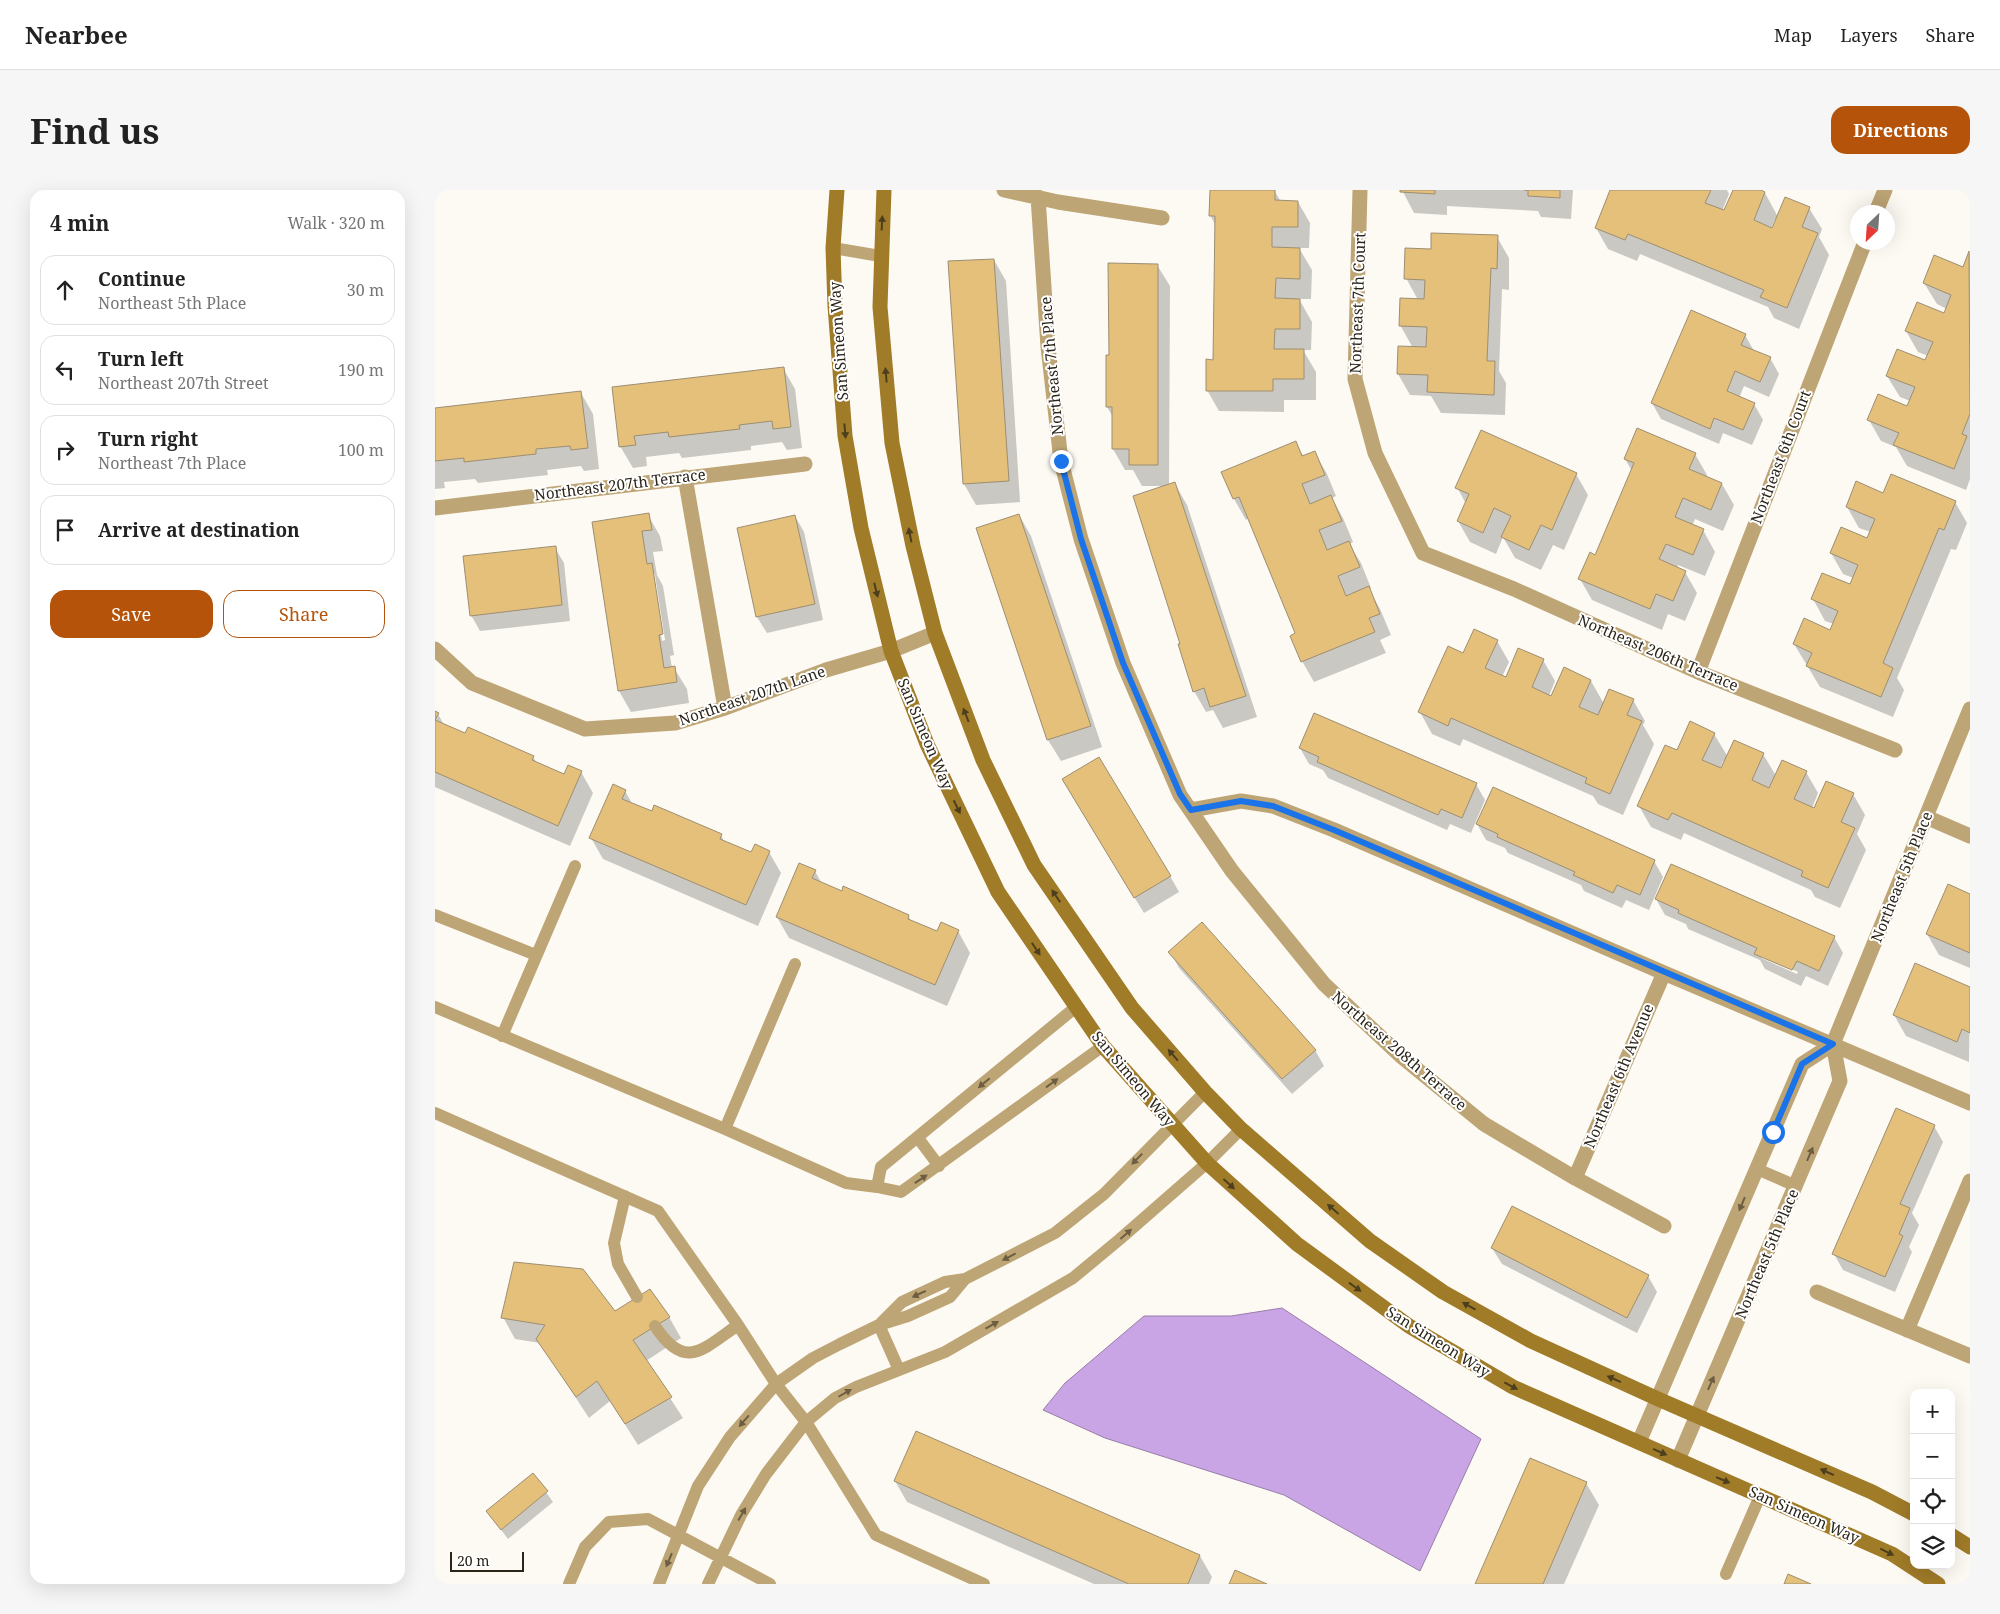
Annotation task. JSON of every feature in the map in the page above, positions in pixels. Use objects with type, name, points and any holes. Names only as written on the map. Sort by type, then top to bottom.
[{"type":"street","name":"San Simeon Way","points":[[837,190],[833,248],[835,306],[845,436],[861,528],[891,651],[927,744],[998,892],[1103,1046],[1207,1163],[1297,1244],[1409,1326],[1513,1387],[1892,1554],[1938,1584]]},
{"type":"street","points":[[884,190],[879,308],[892,442],[913,546],[935,633],[983,760],[1034,865],[1132,1008],[1205,1092],[1241,1129],[1370,1241],[1443,1292],[1531,1341],[1658,1399],[1872,1492],[1910,1512]]},
{"type":"street","points":[[1004,190],[1161,218]]},
{"type":"street","name":"Northeast 7th Court","points":[[1360,190],[1355,379],[1375,453],[1423,553]]},
{"type":"street","points":[[1879,205],[1885,190]]},
{"type":"street","name":"Northeast 7th Place","points":[[1038,197],[1048,347],[1061,461],[1081,539],[1123,663],[1180,794],[1191,810]]},
{"type":"street","name":"Northeast 6th Court","points":[[1698,672],[1862,250]]},
{"type":"street","name":"Northeast 207th Terrace","points":[[435,508],[805,464]]},
{"type":"street","points":[[685,477],[725,708]]},
{"type":"street","name":"Northeast 206th Terrace","points":[[1423,553],[1514,589],[1698,672],[1895,750]]},
{"type":"street","name":"Northeast 207th Lane","points":[[435,648],[472,683],[585,729],[675,724],[725,708],[826,670],[891,651],[935,633]]},
{"type":"street","name":"Northeast 5th Place","points":[[1678,1460],[1840,1081],[1833,1044],[1970,709]]},
{"type":"street","points":[[1191,810],[1241,801],[1273,806],[1334,830],[1970,1103]]},
{"type":"street","name":"Northeast 208th Terrace","points":[[1191,810],[1232,871],[1324,984],[1402,1057],[1484,1124],[1575,1178],[1664,1226]]},
{"type":"street","points":[[1926,817],[1970,836]]},
{"type":"street","name":"Northeast 6th Avenue","points":[[1575,1178],[1664,973]]},
{"type":"street","points":[[1639,1442],[1802,1064],[1833,1044]]},
{"type":"street","points":[[1907,1330],[1970,1181]]},
{"type":"street","points":[[1817,1292],[1970,1356]]},
{"type":"street","points":[[1955,1538],[1970,1547]]},
{"type":"lane","points":[[833,248],[881,256]]},
{"type":"lane","points":[[502,1036],[575,866]]},
{"type":"lane","points":[[435,915],[536,955]]},
{"type":"lane","points":[[725,1129],[795,964]]},
{"type":"lane","points":[[435,1007],[725,1129],[846,1183],[901,1192],[1103,1046]]},
{"type":"lane","points":[[877,1187],[881,1167],[1076,1007]]},
{"type":"lane","points":[[659,1584],[698,1486],[730,1437],[776,1384],[813,1358],[879,1325],[908,1316],[950,1298],[965,1279],[1055,1233],[1104,1194],[1171,1124],[1205,1092]]},
{"type":"lane","points":[[435,1113],[658,1211],[738,1325],[776,1384],[805,1422],[876,1535],[984,1584]]},
{"type":"lane","points":[[708,1584],[741,1515],[766,1474],[805,1422],[835,1398],[856,1387],[945,1352],[1073,1278],[1120,1240],[1207,1163],[1241,1129]]},
{"type":"lane","points":[[918,1138],[939,1166]]},
{"type":"lane","points":[[1757,1169],[1796,1186]]},
{"type":"lane","points":[[625,1196],[614,1243],[619,1264],[637,1297]]},
{"type":"lane","points":[[655,1326],[669,1346],[685,1354],[698,1352],[738,1325]]},
{"type":"lane","points":[[879,1325],[899,1370]]},
{"type":"lane","points":[[1726,1574],[1760,1496]]},
{"type":"lane","points":[[569,1584],[585,1547],[609,1522],[648,1519],[769,1584]]},
{"type":"shaded area","points":[[1282,1308],[1481,1439],[1420,1571],[1284,1495],[1105,1438],[1043,1410],[1065,1383],[1144,1316],[1231,1316]]},
{"type":"building","points":[[1210,190],[1275,190],[1275,200],[1298,201],[1298,227],[1272,227],[1272,247],[1300,248],[1300,279],[1276,278],[1275,298],[1300,299],[1300,329],[1275,329],[1274,349],[1304,349],[1304,379],[1273,379],[1273,391],[1206,391],[1206,359],[1213,360],[1215,216],[1209,216]]},
{"type":"building","points":[[1400,190],[1435,190],[1435,194],[1400,192]]},
{"type":"building","points":[[1528,190],[1560,190],[1560,198],[1528,196]]},
{"type":"building","points":[[1610,190],[1711,190],[1705,203],[1724,210],[1733,190],[1761,190],[1765,192],[1754,220],[1772,228],[1785,197],[1810,207],[1802,227],[1818,233],[1787,308],[1760,297],[1764,290],[1628,234],[1625,240],[1595,228]]},
{"type":"building","points":[[1431,233],[1498,235],[1497,269],[1491,268],[1487,361],[1495,361],[1494,395],[1427,392],[1428,375],[1397,374],[1398,346],[1426,347],[1427,327],[1399,326],[1400,298],[1424,299],[1425,280],[1404,279],[1405,248],[1431,249]]},
{"type":"building","points":[[1969,251],[1970,414],[1962,434],[1967,436],[1954,469],[1893,445],[1899,433],[1867,420],[1878,394],[1907,406],[1915,387],[1886,376],[1897,349],[1925,360],[1933,342],[1905,331],[1917,302],[1944,313],[1951,295],[1923,283],[1934,255],[1963,267]]},
{"type":"building","points":[[994,259],[1009,481],[963,484],[948,261]]},
{"type":"building","points":[[1108,263],[1158,264],[1158,465],[1129,465],[1129,449],[1112,449],[1112,407],[1106,407],[1106,355],[1109,355]]},
{"type":"building","points":[[1691,310],[1746,334],[1741,345],[1771,357],[1760,382],[1735,371],[1727,391],[1755,403],[1743,430],[1714,418],[1710,429],[1651,403]]},
{"type":"building","points":[[784,367],[791,427],[773,429],[772,421],[739,425],[740,429],[669,437],[668,432],[634,436],[636,445],[619,447],[612,387]]},
{"type":"building","points":[[581,391],[588,448],[571,450],[570,446],[536,449],[536,454],[464,462],[464,458],[435,461],[435,408]]},
{"type":"building","points":[[1637,428],[1696,453],[1689,469],[1722,483],[1711,510],[1683,498],[1675,517],[1704,529],[1693,555],[1666,544],[1659,559],[1686,571],[1673,601],[1656,594],[1650,609],[1578,579],[1590,552],[1595,555],[1634,463],[1624,459]]},
{"type":"building","points":[[1481,430],[1577,473],[1552,530],[1541,525],[1529,550],[1501,537],[1511,516],[1494,508],[1483,533],[1457,521],[1469,494],[1455,488]]},
{"type":"building","points":[[1296,441],[1302,456],[1315,451],[1325,475],[1302,484],[1310,504],[1331,495],[1342,521],[1319,530],[1327,550],[1349,541],[1360,567],[1338,576],[1346,596],[1369,586],[1380,614],[1369,618],[1375,632],[1301,662],[1290,636],[1295,633],[1239,497],[1233,499],[1221,472]]},
{"type":"building","points":[[1891,474],[1956,501],[1944,530],[1939,528],[1883,663],[1893,668],[1881,697],[1806,666],[1812,653],[1793,644],[1804,618],[1830,630],[1838,611],[1811,599],[1822,573],[1850,584],[1858,565],[1830,553],[1841,527],[1867,538],[1875,519],[1846,507],[1856,481],[1883,493]]},
{"type":"building","points":[[1175,482],[1246,696],[1210,707],[1204,688],[1193,692],[1178,644],[1180,644],[1133,496]]},
{"type":"building","points":[[649,513],[652,530],[642,531],[647,564],[652,563],[663,634],[659,635],[664,668],[675,666],[677,682],[618,691],[592,522]]},
{"type":"building","points":[[1019,514],[1091,726],[1047,740],[976,528]]},
{"type":"building","points":[[795,515],[815,604],[756,617],[737,528]]},
{"type":"building","points":[[556,546],[562,605],[470,616],[463,556]]},
{"type":"building","points":[[1474,629],[1498,640],[1485,668],[1506,677],[1518,648],[1544,659],[1532,687],[1551,696],[1564,667],[1591,680],[1579,707],[1598,715],[1609,689],[1634,699],[1627,715],[1642,721],[1610,794],[1585,783],[1587,778],[1451,718],[1448,726],[1418,712],[1448,646],[1463,653]]},
{"type":"building","points":[[435,711],[439,713],[435,720]]},
{"type":"building","points":[[1314,713],[1477,783],[1462,818],[1441,809],[1438,815],[1317,762],[1319,757],[1299,748]]},
{"type":"building","points":[[435,720],[465,733],[468,727],[534,756],[532,760],[564,774],[568,765],[582,771],[558,826],[435,772]]},
{"type":"building","points":[[1690,721],[1715,733],[1702,760],[1721,768],[1734,740],[1764,753],[1752,780],[1769,788],[1782,760],[1807,771],[1794,799],[1814,808],[1826,781],[1854,793],[1841,822],[1855,828],[1828,888],[1801,876],[1803,871],[1672,813],[1668,820],[1637,806],[1665,745],[1677,750]]},
{"type":"building","points":[[1099,757],[1171,876],[1134,898],[1062,779]]},
{"type":"building","points":[[613,784],[626,790],[622,799],[652,811],[654,805],[722,834],[720,839],[751,852],[755,844],[770,851],[746,905],[589,838]]},
{"type":"building","points":[[1493,787],[1655,860],[1640,895],[1617,885],[1613,893],[1573,875],[1575,872],[1497,837],[1498,834],[1476,824]]},
{"type":"building","points":[[799,863],[816,870],[812,878],[842,891],[843,886],[909,915],[908,919],[937,931],[941,922],[959,930],[935,985],[776,917]]},
{"type":"building","points":[[1671,864],[1835,936],[1819,971],[1797,961],[1792,970],[1754,954],[1757,948],[1678,913],[1679,910],[1655,899]]},
{"type":"building","points":[[1948,884],[1970,894],[1970,953],[1926,934]]},
{"type":"building","points":[[1202,922],[1316,1050],[1282,1079],[1168,952]]},
{"type":"building","points":[[1915,963],[1970,987],[1970,1033],[1962,1029],[1957,1042],[1893,1015]]},
{"type":"building","points":[[1896,1108],[1935,1125],[1900,1204],[1910,1208],[1899,1234],[1903,1236],[1885,1277],[1832,1254]]},
{"type":"building","points":[[1512,1206],[1649,1275],[1627,1318],[1491,1248]]},
{"type":"building","points":[[514,1262],[583,1269],[615,1311],[650,1289],[670,1317],[633,1340],[672,1397],[625,1424],[597,1381],[576,1397],[536,1339],[545,1325],[501,1318]]},
{"type":"building","points":[[916,1431],[1200,1555],[1188,1584],[1129,1584],[894,1481]]},
{"type":"building","points":[[1530,1458],[1587,1482],[1543,1584],[1475,1584]]},
{"type":"building","points":[[533,1473],[548,1491],[501,1530],[486,1511]]},
{"type":"building","points":[[1235,1570],[1267,1584],[1229,1584]]},
{"type":"building","points":[[1788,1574],[1811,1584],[1784,1584]]},
{"type":"route","points":[[1061,461],[1081,539],[1123,663],[1180,794],[1191,810],[1241,801],[1273,806],[1334,830],[1833,1044],[1802,1064],[1773,1132]]}]
